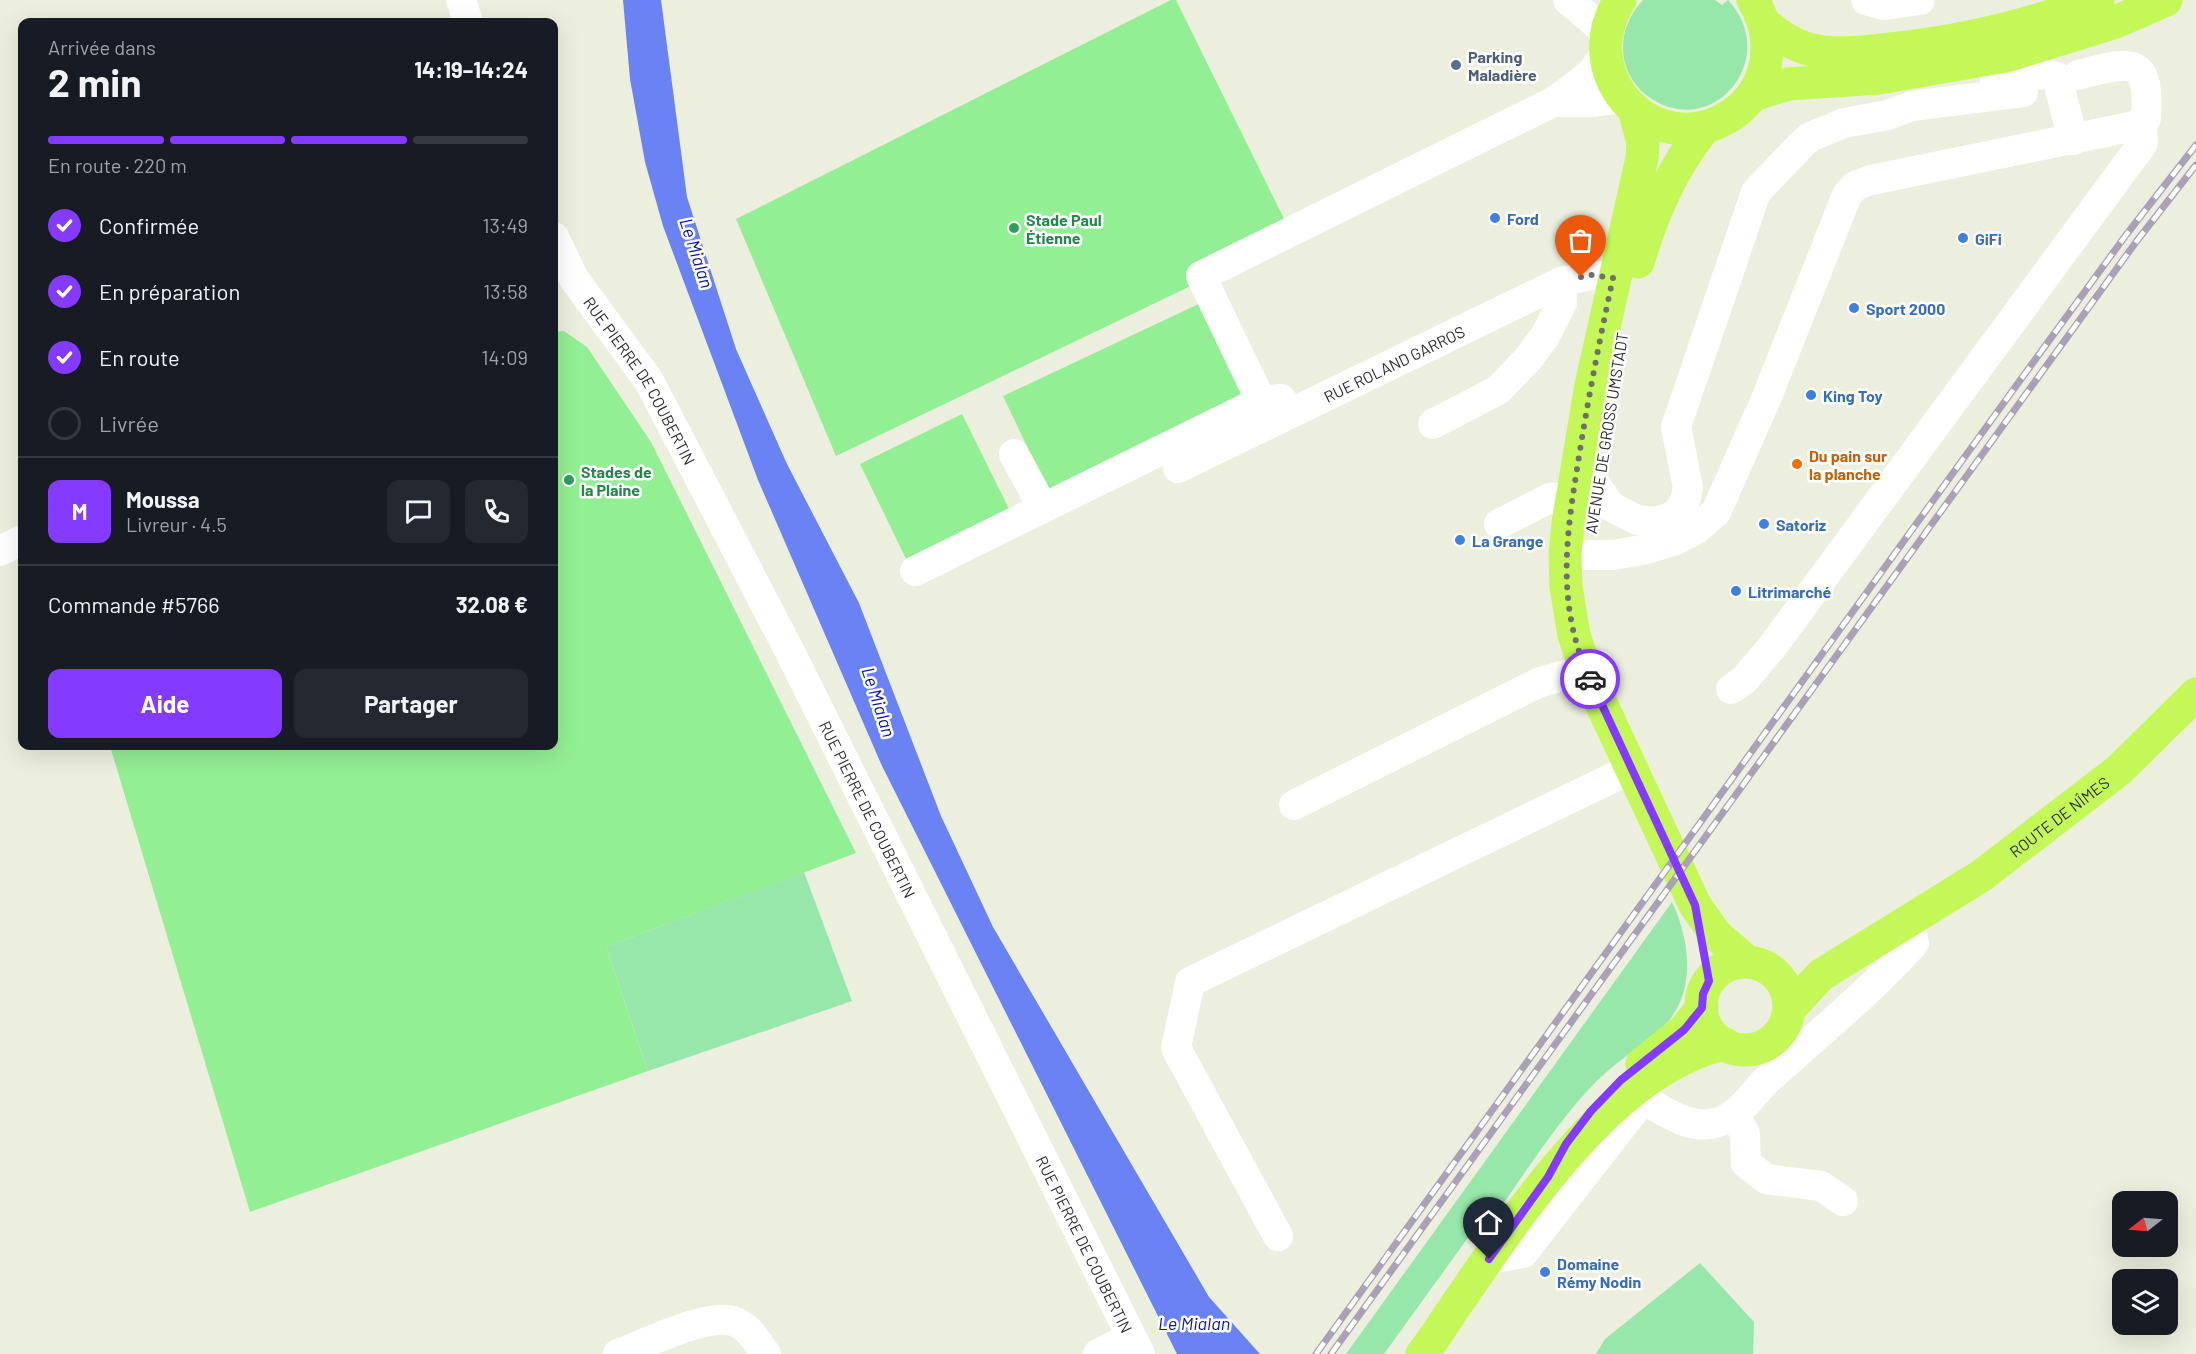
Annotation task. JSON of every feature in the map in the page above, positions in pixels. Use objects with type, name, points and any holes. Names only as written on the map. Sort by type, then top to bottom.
[{"type":"main road","points":[[1605,41],[1612,12],[1620,0]]},
{"type":"main road","points":[[1759,12],[1784,39],[1796,45],[1845,55],[1915,47],[2000,32],[2098,0]]},
{"type":"main road","points":[[1753,95],[1788,84],[1906,74],[2006,56],[2113,23],[2166,0]]},
{"type":"main road","points":[[1628,104],[1650,120],[1668,127],[1705,127],[1723,120],[1739,109],[1753,95],[1767,61],[1768,43],[1759,12]]},
{"type":"main road","name":"AVENUE DE GROSS UMSTADT","points":[[1605,41],[1607,68],[1628,104],[1643,142],[1642,158],[1613,278],[1591,385],[1584,490],[1576,556],[1588,590],[1592,667],[1628,761],[1695,905],[1729,949],[1758,965]]},
{"type":"main road","name":"AVENUE DE GROSS UMSTADT","points":[[1584,490],[1633,277],[1661,195],[1674,170],[1705,127]]},
{"type":"main road","name":"ROUTE DE NÎMES","points":[[1789,1009],[1821,975],[1908,919],[1981,876],[2119,770],[2196,694]]},
{"type":"main road","name":"AVENUE DE GROSS UMSTADT","points":[[1695,905],[1706,994]]},
{"type":"main road","name":"ROUTE DE NÎMES","points":[[1758,965],[1829,952],[1908,919]]},
{"type":"main road","points":[[1431,1348],[1489,1259],[1548,1177],[1566,1144],[1591,1111],[1621,1080],[1684,1030],[1706,994],[1730,964],[1758,965],[1784,986],[1789,1009],[1785,1024],[1770,1042],[1748,1049],[1725,1044],[1711,1033],[1706,994]]},
{"type":"main road","points":[[1548,1177],[1601,1120],[1638,1096],[1687,1056],[1725,1044]]},
{"type":"street","points":[[462,0],[467,18]]},
{"type":"street","points":[[1261,401],[1201,276],[1553,102],[1590,73],[1601,61],[1605,41],[1568,0]]},
{"type":"street","points":[[1866,0],[1884,5],[1920,0]]},
{"type":"street","points":[[1576,556],[1633,552],[1676,540],[1695,530],[1716,512],[1766,399],[1847,195],[1855,186],[1871,180],[2073,140],[2142,123],[2146,118],[2148,94],[2141,72],[2132,65],[2121,64],[2078,75]]},
{"type":"street","points":[[1906,74],[1922,85],[1942,89],[2051,74],[2059,83],[2073,140]]},
{"type":"street","points":[[1499,524],[1550,498],[1584,490],[1637,520],[1654,522],[1669,518],[1678,512],[1685,501],[1688,489],[1676,427],[1732,269],[1756,192],[1810,137],[1844,123],[1888,116],[1912,106],[2023,92]]},
{"type":"street","points":[[1553,102],[1628,104]]},
{"type":"street","points":[[1731,689],[1744,680],[1772,647],[2143,143],[2142,123]]},
{"type":"street","name":"RUE PIERRE DE COUBERTIN","points":[[558,256],[564,284],[654,392],[789,650],[1135,1346]]},
{"type":"street","name":"RUE ROLAND GARROS","points":[[1178,468],[1561,282],[1591,275],[1613,278]]},
{"type":"street","points":[[1433,424],[1498,390],[1528,359],[1545,336],[1562,303],[1561,282]]},
{"type":"street","points":[[915,571],[1261,401],[1329,394]]},
{"type":"street","points":[[1014,454],[1043,508]]},
{"type":"street","points":[[0,551],[18,542]]},
{"type":"street","points":[[1294,805],[1538,683],[1592,667]]},
{"type":"street","points":[[1278,1236],[1176,1048],[1190,982],[1628,761]]},
{"type":"street","points":[[1489,1259],[1523,1253],[1638,1096],[1690,1125],[1714,1124],[1735,1116],[1765,1082],[1883,978],[1914,943],[1908,919]]},
{"type":"street","points":[[1735,1116],[1745,1134],[1746,1163],[1766,1179],[1821,1186],[1843,1201]]},
{"type":"street","points":[[618,1354],[716,1319],[735,1322],[748,1330],[766,1354]]},
{"type":"street","points":[[1098,1354],[1135,1346]]},
{"type":"green space","name":"Stade Paul Étienne","points":[[1171,0],[1176,0],[1293,237],[836,456],[736,219]]},
{"type":"green space","points":[[1643,0],[1715,0],[1722,5],[1728,0],[1743,23],[1747,46],[1743,68],[1732,87],[1716,101],[1696,109],[1673,108],[1649,97],[1633,80],[1625,65],[1624,35],[1629,20]]},
{"type":"green space","points":[[1205,301],[1253,400],[1051,497],[1003,396]]},
{"type":"green space","points":[[564,331],[587,347],[651,442],[856,853],[606,947],[648,1071],[250,1212],[111,750],[558,750],[558,332]]},
{"type":"green space","points":[[962,414],[1012,515],[909,565],[860,464]]},
{"type":"green space","points":[[804,872],[852,1001],[648,1071],[606,947]]},
{"type":"green space","points":[[1672,902],[1683,934],[1687,968],[1681,1001],[1673,1016],[1661,1029],[1608,1071],[1578,1101],[1498,1211],[1480,1221],[1384,1354],[1346,1354]]},
{"type":"green space","points":[[1700,1263],[1754,1322],[1753,1354],[1596,1354],[1605,1339]]},
{"type":"water","name":"Le Mialan","points":[[623,0],[661,0],[687,197],[736,349],[787,464],[859,603],[941,816],[993,927],[1209,1297],[1260,1354],[1177,1354],[882,766],[758,480],[663,226],[645,162],[630,79]]},
{"type":"railway","points":[[1316,1354],[2008,397],[2126,235],[2196,145]]},
{"type":"railway","points":[[1331,1354],[2136,242],[2196,165]]},
{"type":"way so far","points":[[1581,277],[1591,275],[1613,278],[1591,385],[1568,523],[1565,555],[1569,609],[1585,669],[1590,679]]},
{"type":"place","name":"Parking Maladière","points":[[1456,65]]},
{"type":"place","name":"Ford","points":[[1495,218]]},
{"type":"place","name":"Stade Paul Étienne","points":[[1014,228]]},
{"type":"place","name":"GiFi","points":[[1963,238]]},
{"type":"place","name":"Sport 2000","points":[[1854,308]]},
{"type":"place","name":"King Toy","points":[[1811,395]]},
{"type":"place","name":"Du pain sur la planche","points":[[1797,464]]},
{"type":"place","name":"Stades de la Plaine","points":[[569,480]]},
{"type":"place","name":"Satoriz","points":[[1764,524]]},
{"type":"place","name":"La Grange","points":[[1460,540]]},
{"type":"place","name":"Litrimarché","points":[[1736,591]]},
{"type":"place","name":"Domaine Rémy Nodin","points":[[1545,1272]]},
{"type":"route","points":[[1489,1259],[1548,1177],[1566,1144],[1591,1111],[1621,1080],[1684,1030],[1702,1008],[1703,994],[1709,981],[1695,905],[1590,679]]}]
